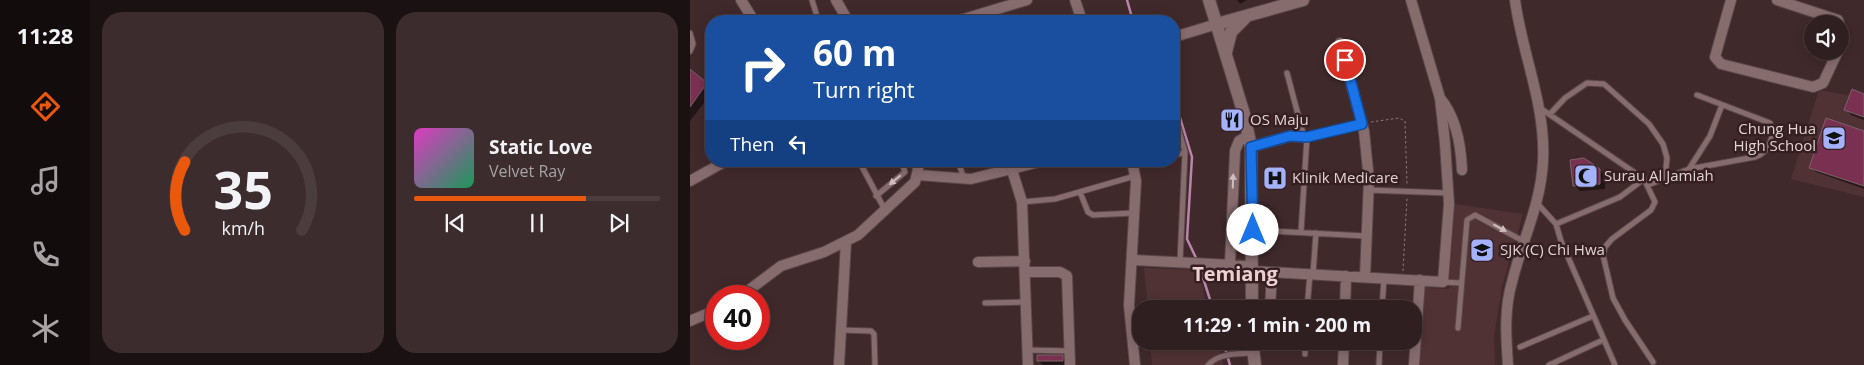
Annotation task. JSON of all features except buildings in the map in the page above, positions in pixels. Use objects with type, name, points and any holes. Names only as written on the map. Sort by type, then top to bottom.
[{"type":"street","points":[[741,0],[750,15]]},
{"type":"street","points":[[836,0],[845,15]]},
{"type":"street","points":[[977,15],[1027,0]]},
{"type":"street","points":[[1075,0],[1080,15]]},
{"type":"street","points":[[1209,0],[1223,14],[1246,18]]},
{"type":"street","points":[[1209,0],[1226,52],[1250,141],[1253,230],[1252,300]]},
{"type":"street","points":[[1180,35],[1217,24],[1246,18],[1303,0]]},
{"type":"street","points":[[1133,260],[1230,264],[1272,272],[1444,282],[1449,193],[1440,98],[1411,0]]},
{"type":"street","points":[[1508,365],[1506,337],[1507,308],[1512,282],[1537,203],[1543,161],[1540,108],[1515,0]]},
{"type":"street","points":[[1731,0],[1715,57],[1721,64],[1813,87],[1823,83],[1834,60]]},
{"type":"street","points":[[1777,0],[1823,15]]},
{"type":"street","points":[[1226,52],[1231,32],[1246,18]]},
{"type":"street","points":[[1340,43],[1362,124],[1368,190],[1365,277]]},
{"type":"street","points":[[1440,98],[1452,120],[1461,153],[1462,170]]},
{"type":"street","points":[[1230,264],[1235,151],[1239,141],[1290,136],[1305,137]]},
{"type":"street","points":[[690,181],[715,167]]},
{"type":"street","points":[[756,285],[781,266],[846,242],[858,235],[915,182],[918,175],[917,167]]},
{"type":"street","points":[[918,175],[964,179],[994,176],[1022,167]]},
{"type":"street","points":[[1134,168],[1133,260],[1129,305],[1135,365]]},
{"type":"street","points":[[1012,170],[1022,202],[1028,365]]},
{"type":"street","points":[[839,365],[846,242]]},
{"type":"street","points":[[978,262],[1060,272],[1067,276],[1070,365]]},
{"type":"street","points":[[1270,300],[1272,272]]},
{"type":"street","points":[[1345,300],[1346,276]]},
{"type":"street","points":[[1414,365],[1420,280]]},
{"type":"street","points":[[690,320],[705,314]]},
{"type":"street","points":[[1343,365],[1344,350]]},
{"type":"lane","points":[[812,0],[816,13]]},
{"type":"lane","points":[[690,33],[693,44],[690,51]]},
{"type":"lane","points":[[1287,73],[1305,137],[1301,232]]},
{"type":"lane","points":[[1550,114],[1565,98],[1587,83],[1604,84],[1649,124],[1664,144],[1667,158],[1665,178]]},
{"type":"lane","points":[[1648,185],[1690,169],[1763,155],[1767,150],[1772,132],[1770,123],[1697,95]]},
{"type":"lane","points":[[1690,169],[1710,136],[1722,104]]},
{"type":"lane","points":[[1540,108],[1644,179],[1648,185],[1654,202],[1651,210],[1612,240],[1606,247],[1603,255],[1613,298],[1624,320],[1653,362]]},
{"type":"lane","points":[[1305,137],[1362,124]]},
{"type":"lane","points":[[1180,134],[1185,152],[1186,262]]},
{"type":"lane","points":[[1180,153],[1185,152]]},
{"type":"lane","points":[[862,167],[885,210]]},
{"type":"lane","points":[[876,196],[905,172],[903,167]]},
{"type":"lane","points":[[960,167],[964,179]]},
{"type":"lane","points":[[1022,202],[1055,199],[1080,192],[1134,168]]},
{"type":"lane","points":[[1556,224],[1620,196],[1644,179]]},
{"type":"lane","points":[[1368,190],[1449,193]]},
{"type":"lane","points":[[1080,192],[1088,212],[1093,214],[1134,213]]},
{"type":"lane","points":[[1537,203],[1556,224],[1561,241],[1592,316],[1615,365]]},
{"type":"lane","points":[[1458,328],[1467,220],[1475,215],[1525,242]]},
{"type":"lane","points":[[1253,230],[1367,236]]},
{"type":"lane","points":[[1309,300],[1316,233]]},
{"type":"lane","points":[[1383,300],[1384,278]]},
{"type":"lane","points":[[1444,282],[1461,283]]},
{"type":"lane","points":[[985,303],[1026,302]]},
{"type":"lane","points":[[1520,347],[1592,316]]},
{"type":"lane","points":[[841,330],[871,331],[874,334],[875,365]]},
{"type":"lane","points":[[1549,365],[1604,340]]},
{"type":"lane","points":[[1027,350],[1070,351]]},
{"type":"lane","points":[[1379,365],[1380,350]]},
{"type":"lane","points":[[1208,365],[1214,359],[1223,356],[1253,353]]},
{"type":"path","points":[[1362,124],[1399,118],[1405,121],[1408,192],[1403,279]]},
{"type":"shaded area","name":"Chung Hua High School","points":[[1819,90],[1864,98],[1864,197],[1791,179]]},
{"type":"shaded area","name":"SJK (C) Chi Hwa","points":[[1455,204],[1523,214],[1502,287],[1494,336],[1495,365],[1419,365],[1420,350],[1422,350],[1425,288],[1449,289]]},
{"type":"shaded area","points":[[1144,268],[1198,270],[1206,300],[1147,300]]},
{"type":"shaded area","points":[[1151,350],[1220,350],[1224,365],[1152,365]]},
{"type":"waterway","points":[[1127,0],[1131,15]]},
{"type":"waterway","points":[[1180,118],[1192,157],[1187,239],[1197,260]]},
{"type":"waterway","points":[[1199,265],[1210,300]]},
{"type":"waterway","points":[[1226,350],[1230,365]]},
{"type":"place","name":"OS Maju","points":[[1232,120]]},
{"type":"place","name":"Chung Hua High School","points":[[1834,138]]},
{"type":"place","name":"Surau Al Jamiah","points":[[1586,176]]},
{"type":"place","name":"Klinik Medicare","points":[[1275,178]]},
{"type":"place","name":"SJK (C) Chi Hwa","points":[[1482,250]]},
{"type":"district","name":"Temiang","points":[[1235,274]]},
{"type":"route","points":[[1253,230],[1253,165],[1251,147],[1290,136],[1307,137],[1362,124],[1345,60]]}]
